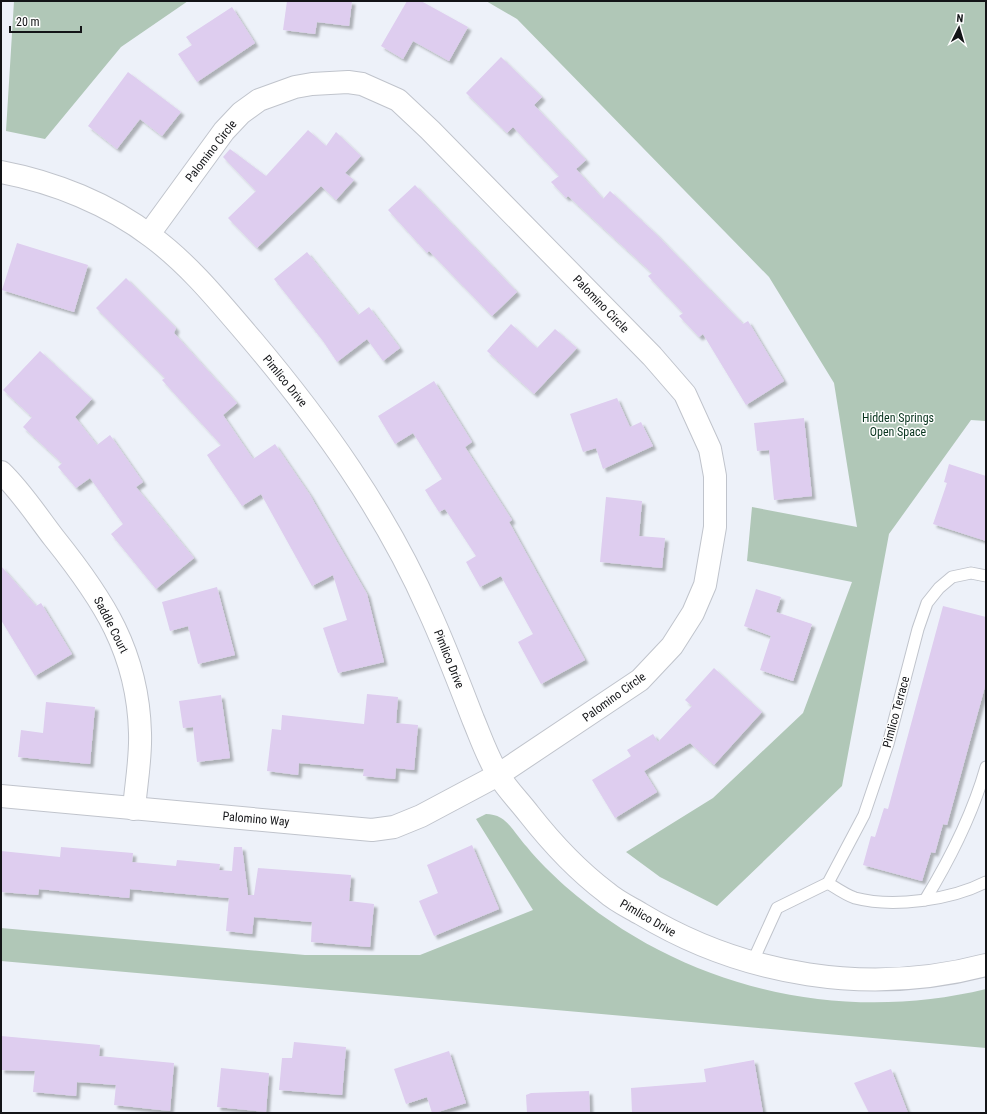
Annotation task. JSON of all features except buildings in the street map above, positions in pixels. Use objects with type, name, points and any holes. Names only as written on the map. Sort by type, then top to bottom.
[{"type":"street","name":"Palomino Circle","points":[[149,234],[224,131],[259,100],[295,87],[312,84],[348,82],[362,84],[398,100],[430,130],[652,356],[685,394],[710,449],[715,476],[715,527],[705,585],[693,613],[672,646],[640,680],[498,775]]},
{"type":"street","name":"Pimlico Drive","points":[[1,172],[52,185],[84,198],[149,234],[208,288],[286,382],[348,464],[370,499],[411,572],[438,630],[486,750],[498,775],[548,838],[606,893],[673,933],[722,954],[752,963],[812,976],[869,980],[919,977],[986,965]]},
{"type":"street","name":"Saddle Court","points":[[1,472],[86,578],[112,621],[130,664],[137,702],[140,734],[134,809]]},
{"type":"street","name":"Palomino Way","points":[[1,796],[372,830],[394,826],[421,816],[498,775]]},
{"type":"lane","name":"Pimlico Terrace","points":[[828,883],[864,815],[888,744],[926,603],[939,588],[952,577],[971,574],[986,576]]},
{"type":"lane","points":[[925,900],[945,867],[983,786],[986,767]]},
{"type":"lane","points":[[752,963],[777,908],[828,883],[854,898],[890,902],[925,900],[958,894],[986,882]]},
{"type":"green space","points":[[14,1],[188,1],[121,47],[45,139],[6,131]]},
{"type":"green space","name":"Hidden Springs Open Space","points":[[486,1],[986,1],[986,421],[971,420],[889,534],[842,786],[717,906],[660,877],[626,852],[713,798],[803,713],[852,582],[747,561],[752,507],[857,527],[834,383],[769,277],[517,19]]},
{"type":"green space","points":[[486,814],[495,815],[505,821],[555,877],[610,921],[658,950],[709,972],[763,989],[818,999],[874,1002],[930,999],[986,989],[986,1048],[1,961],[1,928],[305,955],[420,955],[533,910],[476,819]]}]
